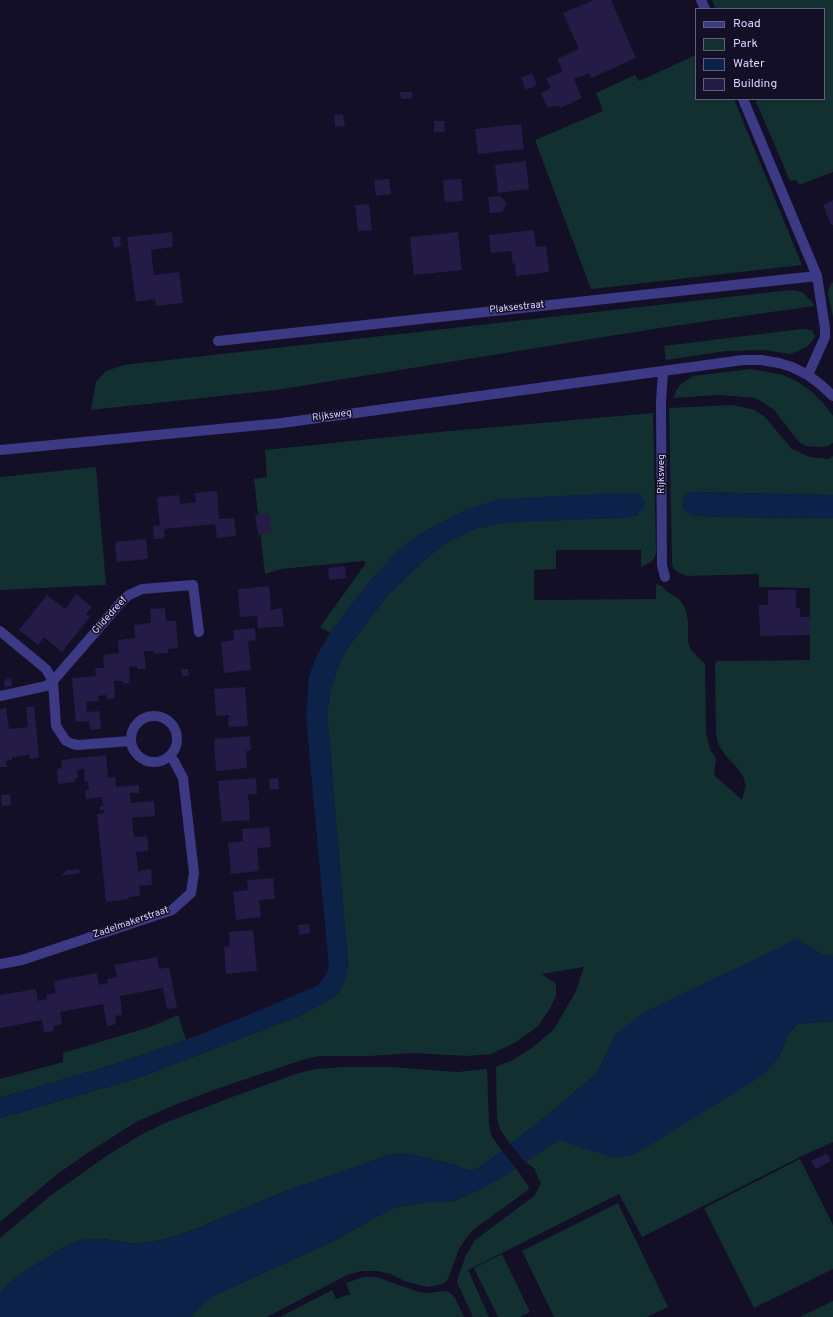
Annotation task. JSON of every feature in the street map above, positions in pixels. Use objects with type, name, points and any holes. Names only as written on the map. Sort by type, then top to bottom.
[{"type":"street","points":[[743,100],[817,276],[829,330],[808,375]]},
{"type":"street","name":"Plaksestraat","points":[[218,341],[817,276]]},
{"type":"street","name":"Rijksweg","points":[[0,450],[282,423],[743,360],[761,360],[778,363],[808,375],[833,396]]},
{"type":"street","name":"Rijksweg","points":[[663,372],[662,565],[665,577]]},
{"type":"street","name":"Gildedreef","points":[[0,696],[46,686],[53,681],[123,600],[129,595],[142,590],[194,585],[199,632]]},
{"type":"street","points":[[0,631],[46,669],[53,681],[56,726],[66,741],[78,745],[130,741]]},
{"type":"street","points":[[151,716],[164,718],[173,727],[177,738],[175,750],[170,756],[156,762],[144,760],[135,754],[130,741],[132,731],[140,721],[151,716]]},
{"type":"street","name":"Zadelmakerstraat","points":[[0,964],[22,960],[172,910],[191,893],[194,874],[183,778],[170,756]]},
{"type":"green space","points":[[712,0],[833,0],[833,172],[799,185],[796,180],[790,181],[755,100],[825,100],[825,8],[716,8]]},
{"type":"green space","points":[[695,55],[695,100],[734,100],[802,265],[591,289],[535,140],[603,111],[596,93],[635,75],[639,81]]},
{"type":"green space","points":[[833,282],[833,317],[828,293],[830,285]]},
{"type":"green space","points":[[791,290],[802,292],[814,306],[666,327],[276,390],[91,410],[96,382],[106,371],[124,365]]},
{"type":"green space","points":[[801,329],[812,330],[815,336],[807,347],[791,354],[764,350],[726,351],[666,360],[664,346]]},
{"type":"green space","points":[[751,369],[783,375],[798,382],[811,391],[833,416],[833,443],[828,446],[820,447],[806,446],[798,441],[774,410],[755,398],[720,395],[673,398],[680,385],[693,376]]},
{"type":"green space","points":[[731,405],[754,410],[764,416],[792,449],[810,457],[828,459],[833,456],[833,495],[692,492],[692,515],[718,517],[833,518],[833,956],[821,954],[797,939],[615,1035],[598,1072],[537,1124],[510,1144],[500,1129],[497,1119],[496,1068],[497,1066],[511,1061],[532,1048],[554,1029],[576,991],[584,967],[542,974],[556,984],[556,996],[549,1010],[537,1027],[516,1042],[491,1054],[467,1056],[414,1053],[369,1056],[320,1056],[305,1059],[222,1087],[177,1104],[136,1122],[56,1175],[0,1222],[0,1118],[138,1078],[299,1016],[332,998],[341,990],[348,966],[327,712],[331,689],[337,669],[346,650],[387,596],[425,559],[447,542],[477,528],[508,522],[633,517],[639,514],[468,509],[418,535],[373,578],[330,633],[320,627],[366,563],[364,561],[281,569],[265,574],[254,479],[267,477],[265,450],[439,432],[653,413],[656,553],[654,558],[651,562],[641,567],[641,550],[556,550],[556,569],[534,570],[534,600],[656,599],[656,584],[662,586],[666,591],[678,598],[686,611],[688,621],[688,642],[691,650],[705,664],[706,734],[710,749],[716,759],[714,775],[742,800],[746,785],[743,776],[718,744],[716,734],[715,664],[717,661],[810,660],[810,588],[759,587],[759,574],[687,576],[674,569],[672,563],[669,408]]},
{"type":"green space","points":[[96,467],[106,585],[0,590],[0,477]]},
{"type":"green space","points":[[178,1015],[186,1040],[109,1066],[0,1098],[0,1079],[63,1062],[63,1053],[150,1027]]},
{"type":"green space","points":[[833,1021],[833,1142],[804,1155],[642,1237],[619,1194],[468,1270],[489,1317],[473,1317],[457,1282],[459,1275],[466,1255],[475,1240],[534,1196],[541,1184],[534,1168],[525,1162],[559,1140],[564,1140],[779,1057],[788,1034],[798,1024]]},
{"type":"green space","points":[[342,1067],[391,1067],[457,1072],[487,1069],[489,1123],[491,1135],[502,1151],[478,1168],[470,1171],[455,1165],[406,1153],[390,1155],[286,1191],[172,1237],[153,1242],[133,1244],[104,1239],[85,1239],[66,1246],[13,1279],[0,1293],[0,1238],[50,1196],[105,1157],[139,1136],[165,1123],[232,1097],[299,1073],[316,1069]]},
{"type":"green space","points":[[800,1159],[833,1225],[833,1269],[754,1308],[704,1208]]},
{"type":"green space","points":[[516,1168],[529,1187],[528,1190],[474,1229],[459,1249],[448,1279],[443,1284],[428,1287],[407,1282],[390,1274],[378,1271],[362,1271],[347,1275],[267,1317],[191,1317],[202,1304],[217,1294],[336,1240],[396,1207],[425,1202],[451,1202],[483,1188]]},
{"type":"green space","points":[[618,1203],[668,1307],[647,1317],[554,1317],[522,1251]]},
{"type":"green space","points":[[502,1254],[530,1312],[520,1317],[498,1317],[474,1268]]},
{"type":"green space","points":[[363,1277],[377,1277],[419,1292],[449,1292],[455,1298],[464,1317],[280,1317],[332,1290],[336,1299],[350,1294],[346,1283]]},
{"type":"green space","points":[[833,1301],[833,1317],[800,1317]]},
{"type":"water","points":[[692,492],[833,495],[833,518],[718,517],[692,515],[685,512],[682,507],[683,498],[685,495]]},
{"type":"water","points":[[618,493],[638,494],[642,496],[645,503],[643,509],[633,517],[508,522],[477,528],[447,542],[425,559],[387,596],[346,650],[337,669],[331,689],[327,712],[348,966],[341,990],[332,998],[299,1016],[138,1078],[0,1118],[0,1098],[109,1066],[197,1036],[318,985],[329,968],[306,717],[309,676],[317,655],[330,633],[353,602],[395,553],[418,535],[443,521],[468,509],[499,499]]},
{"type":"water","points":[[797,939],[821,954],[833,956],[833,1021],[798,1024],[788,1034],[779,1057],[765,1074],[634,1155],[614,1158],[559,1140],[525,1162],[510,1144],[537,1124],[598,1072],[615,1035],[644,1012]]},
{"type":"water","points":[[502,1151],[516,1168],[483,1188],[451,1202],[425,1202],[396,1207],[336,1240],[217,1294],[202,1304],[191,1317],[0,1317],[0,1293],[13,1279],[66,1246],[85,1239],[104,1239],[133,1244],[153,1242],[172,1237],[286,1191],[390,1155],[406,1153],[455,1165],[470,1171],[478,1168]]},
{"type":"building","points":[[594,0],[611,0],[636,58],[591,78],[589,73],[574,79],[582,98],[560,108],[559,106],[547,107],[541,93],[551,88],[546,78],[563,71],[557,59],[579,49],[563,13]]},
{"type":"building","points":[[532,73],[537,85],[526,90],[521,78]]},
{"type":"building","points":[[400,92],[412,92],[413,98],[401,99]]},
{"type":"building","points":[[343,114],[345,126],[335,127],[334,115]]},
{"type":"building","points":[[434,121],[444,121],[445,132],[434,132]]},
{"type":"building","points":[[521,124],[524,149],[478,154],[475,129]]},
{"type":"building","points":[[526,161],[529,189],[498,193],[495,165]]},
{"type":"building","points":[[389,179],[391,194],[376,196],[374,180]]},
{"type":"building","points":[[461,179],[463,201],[445,202],[443,180]]},
{"type":"building","points":[[500,196],[507,203],[502,212],[490,213],[488,197]]},
{"type":"building","points":[[833,200],[833,225],[831,225],[823,205]]},
{"type":"building","points":[[369,204],[372,230],[358,231],[355,205]]},
{"type":"building","points":[[534,230],[536,247],[546,246],[549,272],[516,276],[515,263],[513,264],[511,251],[491,253],[489,235]]},
{"type":"building","points":[[172,232],[173,247],[151,250],[154,275],[179,272],[183,303],[156,306],[155,299],[136,302],[127,237]]},
{"type":"building","points":[[458,232],[462,270],[414,275],[410,237]]},
{"type":"building","points":[[120,236],[121,246],[114,248],[112,237]]},
{"type":"building","points":[[217,491],[219,519],[234,518],[236,536],[217,538],[215,524],[164,529],[165,538],[154,539],[153,526],[160,525],[157,497],[179,495],[180,504],[196,502],[195,493]]},
{"type":"building","points":[[269,513],[271,532],[258,535],[255,515]]},
{"type":"building","points":[[146,539],[148,559],[117,562],[115,542]]},
{"type":"building","points":[[345,566],[346,578],[329,580],[328,568]]},
{"type":"building","points":[[269,586],[271,610],[282,608],[284,626],[258,628],[257,616],[240,617],[238,589]]},
{"type":"building","points":[[768,590],[796,590],[796,608],[800,608],[800,617],[810,617],[810,635],[760,636],[759,605],[768,605]]},
{"type":"building","points":[[76,594],[92,607],[86,614],[90,617],[62,652],[44,637],[38,645],[19,630],[47,595],[65,609]]},
{"type":"building","points":[[165,608],[166,621],[176,621],[178,648],[168,649],[168,653],[154,654],[153,651],[144,651],[146,669],[137,669],[137,666],[129,667],[130,683],[123,684],[123,681],[114,681],[115,698],[107,699],[106,695],[98,696],[99,701],[86,702],[87,712],[99,711],[101,729],[90,730],[89,721],[76,722],[72,678],[96,676],[95,668],[104,668],[103,655],[119,653],[118,640],[135,638],[134,625],[151,623],[150,609]]},
{"type":"building","points":[[255,628],[256,640],[248,641],[251,670],[224,673],[221,642],[234,640],[233,630]]},
{"type":"building","points":[[181,669],[188,669],[189,676],[182,676]]},
{"type":"building","points":[[11,678],[12,686],[5,687],[4,681]]},
{"type":"building","points":[[245,687],[248,726],[229,727],[229,715],[216,716],[214,689]]},
{"type":"building","points":[[34,706],[39,758],[30,759],[30,755],[12,757],[12,760],[6,761],[7,767],[0,767],[0,709],[6,708],[9,729],[28,727],[26,707]]},
{"type":"building","points":[[250,736],[251,751],[246,751],[247,768],[216,771],[214,739]]},
{"type":"building","points":[[106,755],[108,778],[115,777],[116,787],[139,785],[139,793],[130,793],[131,803],[154,801],[155,816],[132,818],[134,837],[147,836],[148,843],[148,851],[136,852],[138,871],[151,869],[152,885],[139,886],[140,896],[106,902],[97,814],[104,813],[104,810],[100,810],[100,806],[103,806],[102,797],[86,799],[85,790],[89,790],[88,781],[85,782],[84,769],[77,770],[78,778],[75,778],[75,782],[58,784],[57,769],[62,768],[61,760]]},
{"type":"building","points":[[256,778],[257,794],[248,794],[250,820],[222,822],[218,781]]},
{"type":"building","points":[[278,778],[279,789],[270,790],[269,779]]},
{"type":"building","points":[[10,794],[11,805],[2,806],[1,795]]},
{"type":"building","points":[[269,827],[271,847],[257,848],[259,871],[231,874],[228,843],[243,841],[242,829]]},
{"type":"building","points":[[79,869],[80,873],[61,876],[67,870]]},
{"type":"building","points":[[273,878],[275,899],[259,900],[261,917],[236,920],[233,892],[248,890],[247,880]]},
{"type":"building","points":[[309,924],[310,933],[299,935],[298,925]]},
{"type":"building","points":[[253,930],[257,971],[226,974],[224,947],[230,946],[229,932]]},
{"type":"building","points":[[157,957],[159,969],[169,967],[177,1008],[167,1009],[163,988],[120,996],[122,1015],[115,1016],[116,1024],[107,1026],[103,1004],[60,1012],[62,1024],[53,1026],[54,1031],[44,1032],[42,1020],[0,1028],[0,995],[36,989],[38,1001],[47,999],[46,995],[56,993],[54,981],[97,973],[99,985],[108,983],[107,979],[117,977],[114,965]]},
{"type":"building","points":[[827,1153],[831,1161],[816,1169],[811,1161]]}]
